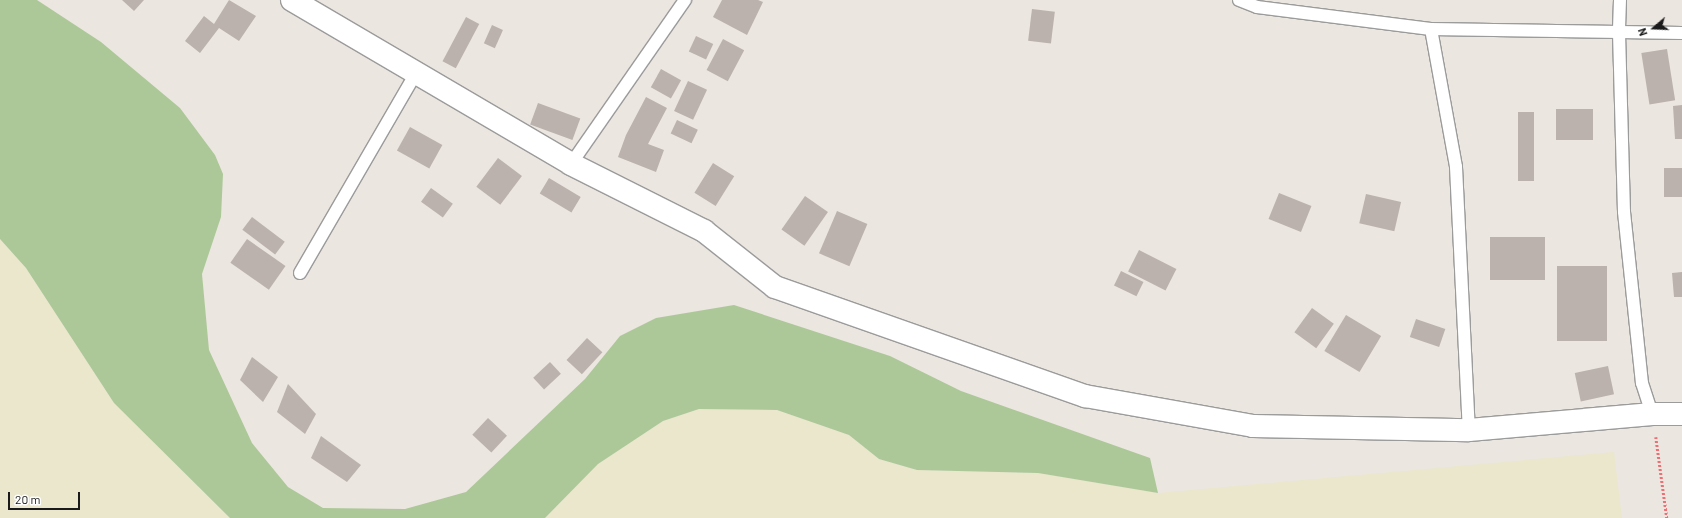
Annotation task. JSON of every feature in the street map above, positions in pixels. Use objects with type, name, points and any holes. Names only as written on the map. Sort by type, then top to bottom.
[{"type":"street","points":[[292,0],[571,164],[704,231],[775,287],[1085,396],[1253,426],[1469,430],[1652,414],[1682,414]]},
{"type":"lane","points":[[571,164],[685,0]]},
{"type":"lane","points":[[1239,0],[1256,7],[1431,29],[1682,33]]},
{"type":"lane","points":[[1620,0],[1619,33],[1624,212],[1642,383],[1652,414]]},
{"type":"lane","points":[[1431,29],[1456,167],[1469,430]]},
{"type":"lane","points":[[300,274],[416,73]]},
{"type":"path","points":[[1652,414],[1667,518]]},
{"type":"shaded area","points":[[0,239],[26,268],[114,403],[230,518],[0,518]]},
{"type":"shaded area","points":[[699,409],[777,410],[849,435],[879,459],[917,470],[1038,473],[1158,493],[1614,452],[1622,518],[545,518],[598,464],[663,421]]},
{"type":"green space","points":[[0,0],[37,0],[101,42],[180,108],[215,155],[223,174],[221,217],[202,274],[209,350],[252,443],[288,487],[323,508],[405,509],[466,492],[585,379],[620,336],[656,318],[734,305],[890,356],[961,391],[1150,458],[1158,493],[1038,473],[917,470],[879,459],[849,435],[777,410],[699,409],[663,421],[598,464],[545,518],[230,518],[114,403],[26,268],[0,239]]},
{"type":"building","points":[[122,0],[144,0],[134,11]]},
{"type":"building","points":[[229,0],[256,16],[239,41],[219,28],[200,53],[185,41],[204,16],[214,24]]},
{"type":"building","points":[[722,0],[758,0],[763,2],[747,35],[713,17]]},
{"type":"building","points":[[1032,9],[1055,12],[1051,44],[1028,41]]},
{"type":"building","points":[[466,17],[479,24],[456,68],[443,61]]},
{"type":"building","points":[[492,25],[503,30],[495,48],[484,43]]},
{"type":"building","points":[[696,36],[713,44],[706,59],[689,51]]},
{"type":"building","points":[[723,39],[744,50],[728,81],[707,70]]},
{"type":"building","points":[[1667,49],[1675,100],[1649,104],[1641,53]]},
{"type":"building","points":[[661,69],[681,80],[671,99],[651,87]]},
{"type":"building","points":[[688,81],[707,90],[693,120],[674,111]]},
{"type":"building","points":[[646,97],[667,108],[648,144],[664,150],[656,172],[618,157],[626,135]]},
{"type":"building","points":[[538,103],[580,118],[572,140],[530,125]]},
{"type":"building","points":[[1682,105],[1682,139],[1675,139],[1673,106]]},
{"type":"building","points":[[1556,109],[1593,109],[1593,140],[1556,140]]},
{"type":"building","points":[[1518,112],[1534,112],[1534,181],[1518,181]]},
{"type":"building","points":[[677,120],[698,130],[692,143],[671,134]]},
{"type":"building","points":[[410,127],[442,145],[429,169],[397,151]]},
{"type":"building","points":[[498,158],[522,176],[500,205],[476,187]]},
{"type":"building","points":[[713,163],[734,176],[716,206],[694,193]]},
{"type":"building","points":[[1664,168],[1682,168],[1682,197],[1664,197]]},
{"type":"building","points":[[549,178],[581,197],[571,212],[540,193]]},
{"type":"building","points":[[431,188],[453,204],[443,218],[421,202]]},
{"type":"building","points":[[1279,193],[1311,206],[1301,232],[1269,219]]},
{"type":"building","points":[[1366,194],[1401,202],[1394,231],[1359,223]]},
{"type":"building","points":[[805,196],[828,212],[804,246],[781,230]]},
{"type":"building","points":[[837,211],[867,224],[849,266],[819,253]]},
{"type":"building","points":[[252,217],[285,242],[275,254],[242,230]]},
{"type":"building","points":[[1490,237],[1545,237],[1545,280],[1490,280]]},
{"type":"building","points":[[247,239],[286,266],[269,290],[230,263]]},
{"type":"building","points":[[1139,250],[1176,269],[1166,290],[1128,271]]},
{"type":"building","points":[[1557,266],[1607,266],[1607,341],[1557,341]]},
{"type":"building","points":[[1121,271],[1143,282],[1136,296],[1114,285]]},
{"type":"building","points":[[1682,272],[1682,297],[1674,297],[1672,273]]},
{"type":"building","points":[[1312,308],[1334,324],[1316,348],[1294,332]]},
{"type":"building","points":[[1346,315],[1381,336],[1360,372],[1324,351]]},
{"type":"building","points":[[1416,319],[1445,329],[1439,347],[1410,337]]},
{"type":"building","points":[[587,338],[602,352],[582,374],[567,360]]},
{"type":"building","points":[[252,357],[278,377],[263,402],[240,380]]},
{"type":"building","points":[[550,362],[561,374],[544,389],[533,378]]},
{"type":"building","points":[[1608,366],[1614,394],[1581,401],[1575,373]]},
{"type":"building","points":[[288,384],[316,414],[305,434],[277,412]]},
{"type":"building","points":[[488,418],[507,436],[491,453],[472,435]]},
{"type":"building","points":[[321,436],[361,465],[347,482],[311,458]]}]
